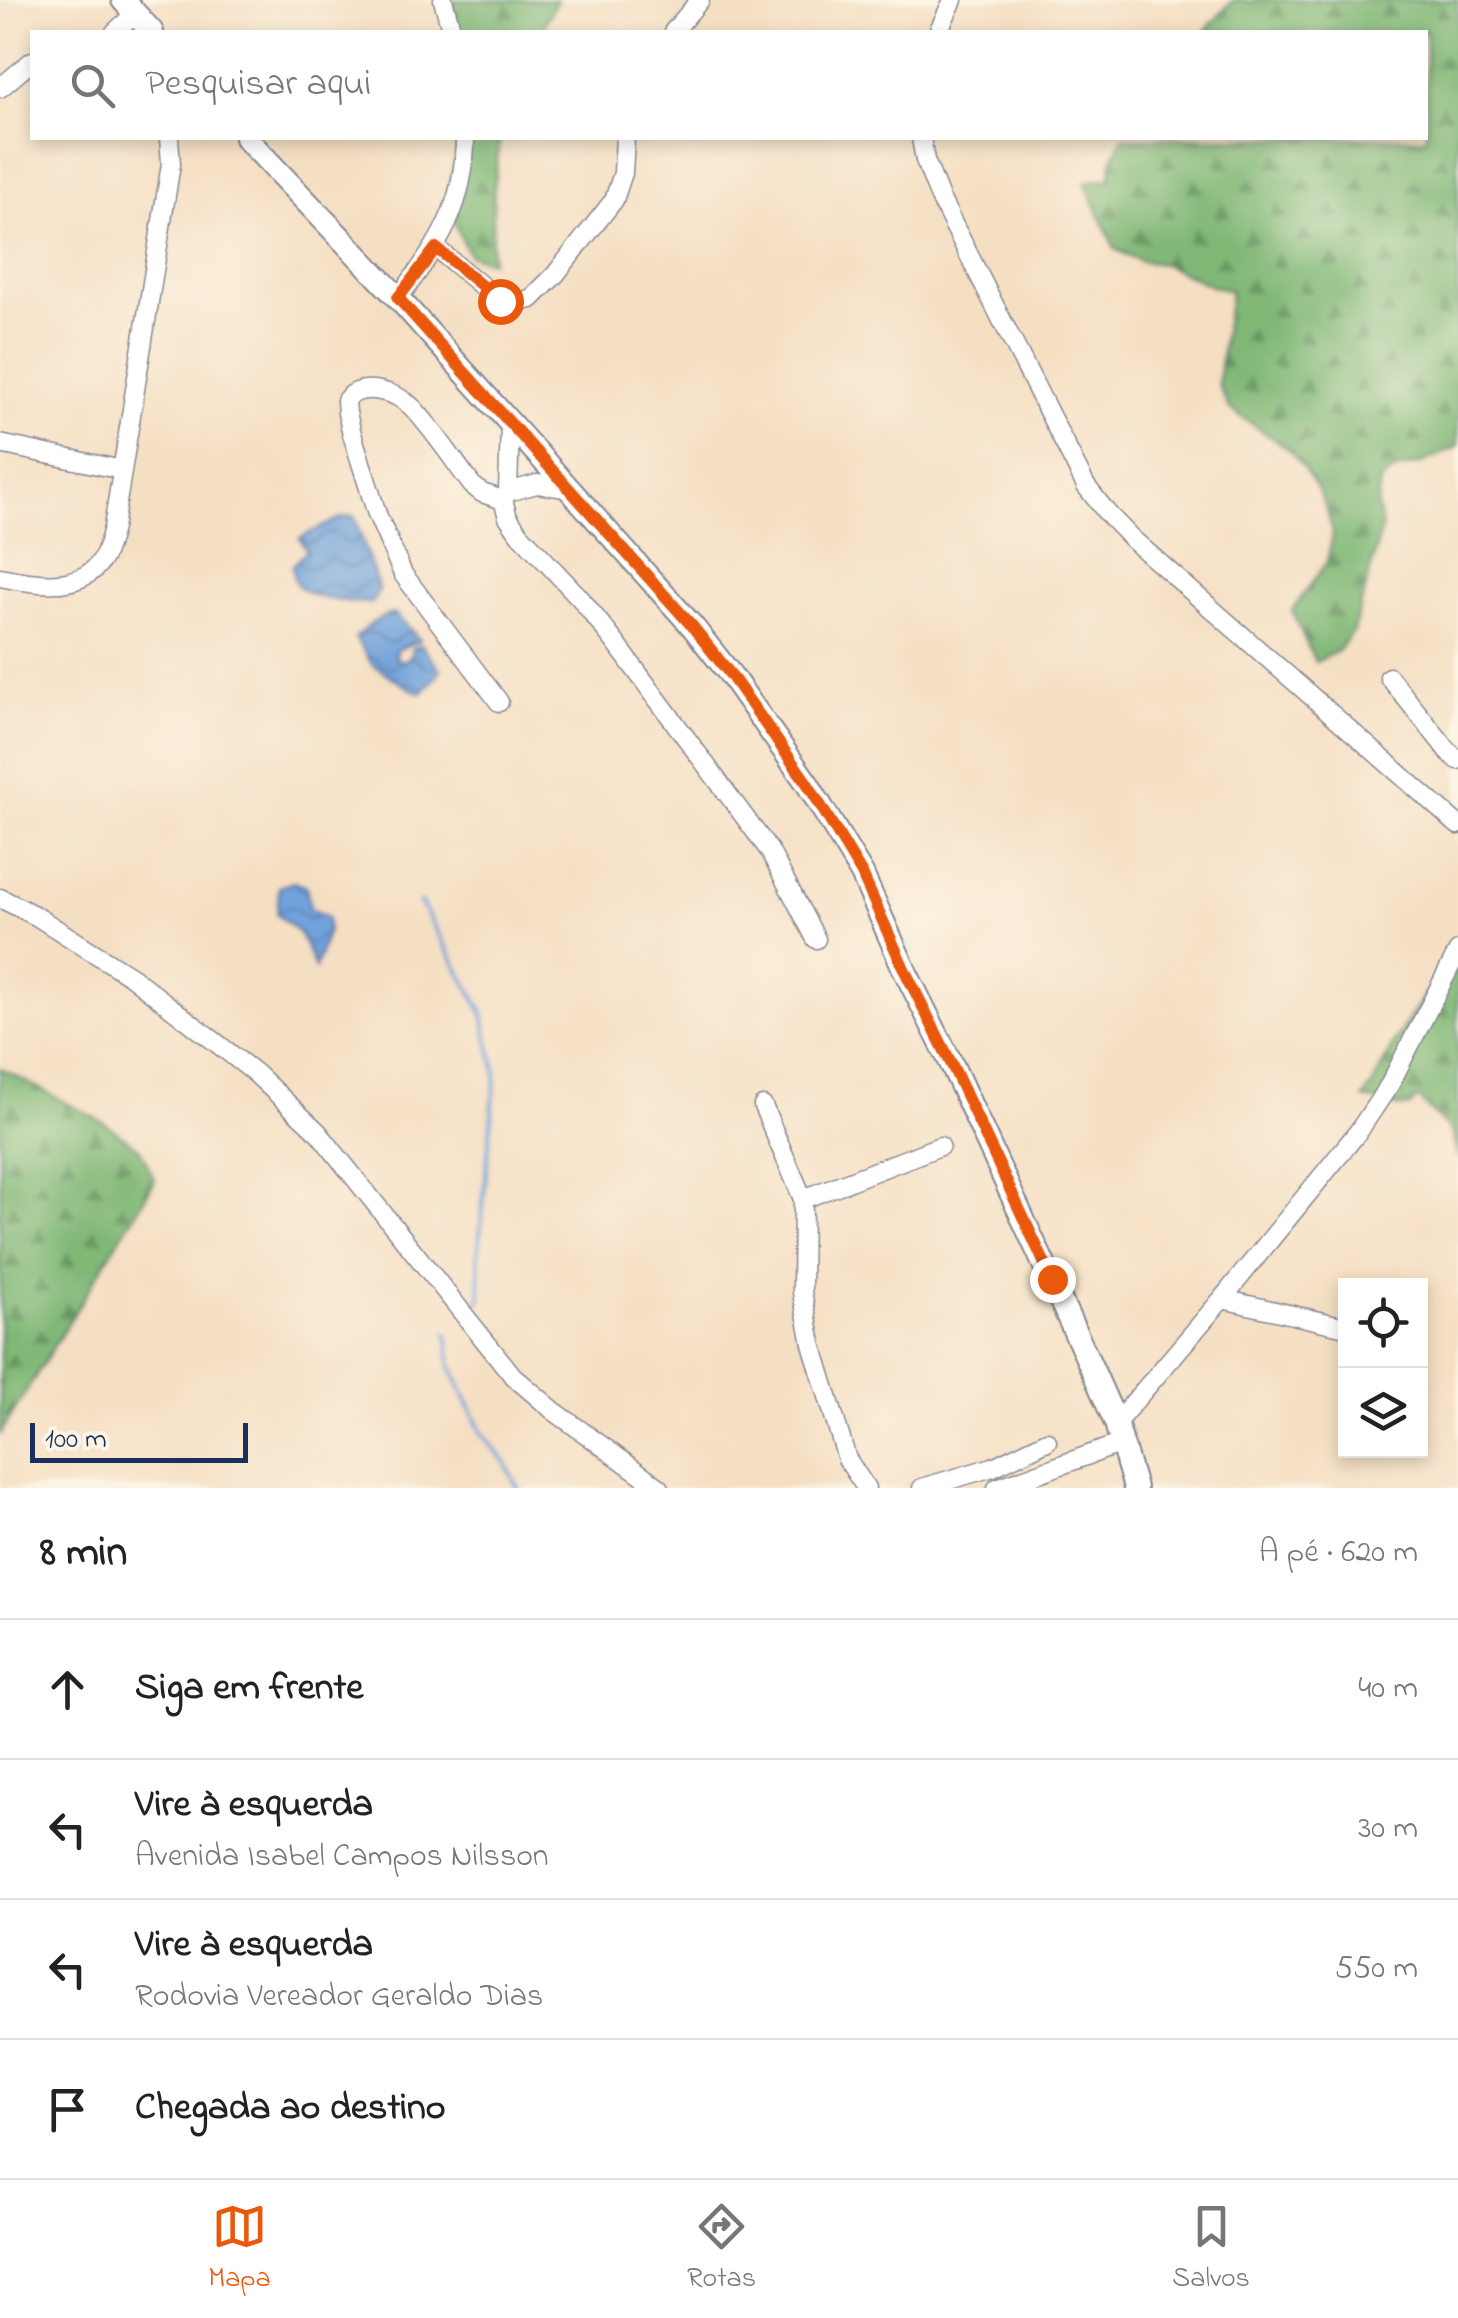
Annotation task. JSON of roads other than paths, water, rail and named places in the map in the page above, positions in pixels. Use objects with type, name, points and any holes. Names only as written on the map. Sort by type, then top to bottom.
[{"type":"main road","points":[[248,140],[398,298],[693,627],[807,783],[862,874],[1052,1279],[1119,1433],[1135,1488]]},
{"type":"street","points":[[443,0],[451,30]]},
{"type":"street","points":[[675,30],[700,0]]},
{"type":"street","points":[[939,30],[953,0]]},
{"type":"street","points":[[0,88],[30,64]]},
{"type":"street","points":[[0,577],[32,584],[68,581],[84,577],[105,555],[171,164],[169,140]]},
{"type":"street","points":[[398,298],[436,248],[453,215],[461,189],[465,140]]},
{"type":"street","points":[[436,248],[500,301],[531,299],[556,275],[614,200],[623,173],[625,140]]},
{"type":"street","points":[[921,140],[940,198],[1086,486],[1107,513],[1130,538],[1458,825]]},
{"type":"street","points":[[499,702],[403,574],[377,514],[346,413],[346,400],[361,390],[370,390],[390,393],[410,405],[482,493],[506,496],[537,484],[566,488]]},
{"type":"street","points":[[510,424],[508,517],[615,642],[769,850],[816,939]]},
{"type":"street","points":[[0,444],[122,470]]},
{"type":"street","points":[[1390,678],[1458,760]]},
{"type":"street","points":[[0,898],[36,916],[132,977],[255,1073],[318,1132],[514,1376],[554,1412],[660,1488]]},
{"type":"street","points":[[993,1467],[999,1488],[1119,1433],[1358,1132],[1390,1084],[1458,951]]},
{"type":"street","points":[[763,1106],[803,1199],[802,1292],[812,1344],[847,1459],[866,1488]]},
{"type":"street","points":[[803,1199],[940,1146]]},
{"type":"street","points":[[1222,1299],[1338,1325]]},
{"type":"street","points":[[922,1488],[993,1467],[1047,1441]]},
{"type":"water","points":[[354,516],[379,590],[372,603],[330,599],[300,588],[294,579],[293,565],[307,551],[300,538],[340,518]]},
{"type":"water","points":[[395,614],[420,640],[396,650],[396,659],[404,661],[413,648],[421,645],[441,671],[422,693],[372,664],[355,638],[378,620]]},
{"type":"water","points":[[293,882],[306,886],[310,908],[327,917],[328,930],[315,968],[300,934],[277,914],[279,887]]},
{"type":"waterway","points":[[420,902],[482,1011],[496,1073],[478,1256],[481,1299],[474,1306]]},
{"type":"waterway","points":[[447,1333],[451,1367],[482,1434],[505,1462],[518,1488]]}]
